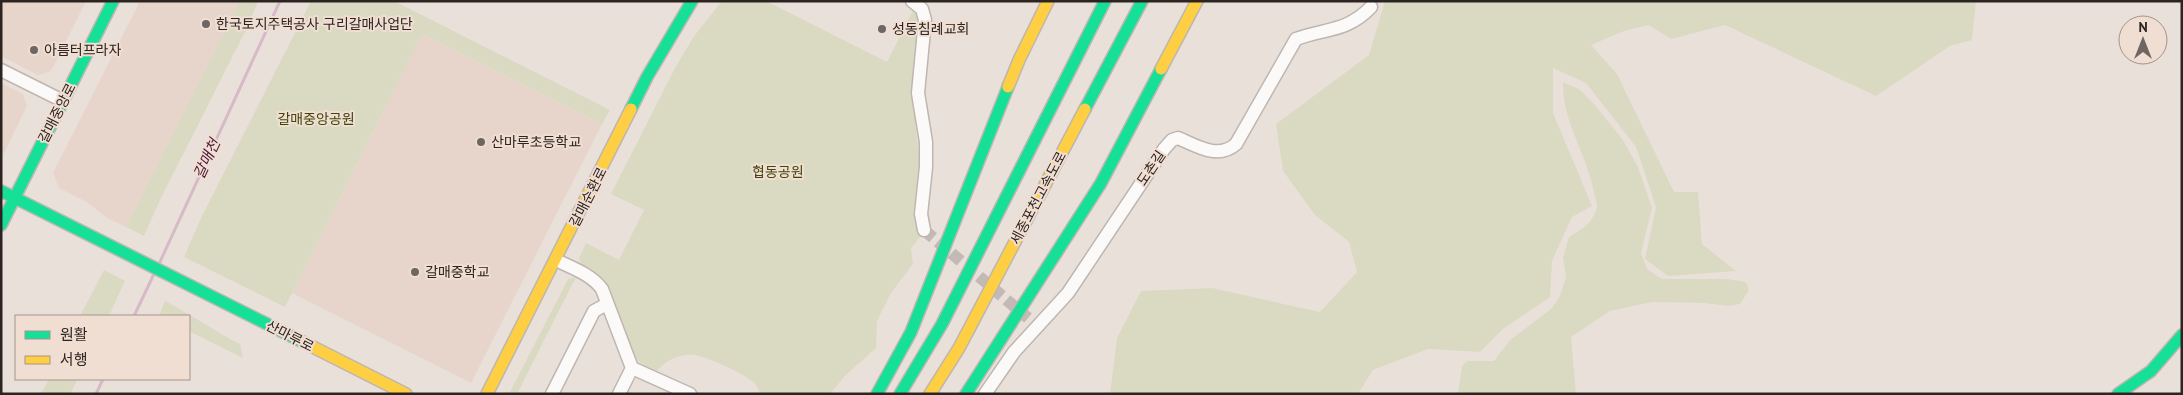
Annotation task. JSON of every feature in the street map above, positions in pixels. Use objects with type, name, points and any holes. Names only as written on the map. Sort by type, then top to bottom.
[{"type":"main road","name":"갈매중앙로","points":[[1,225],[114,1]]},
{"type":"main road","name":"갈매순환로","points":[[487,394],[647,77],[692,1]]},
{"type":"main road","points":[[876,394],[911,332],[1018,60],[1048,1]]},
{"type":"main road","name":"세종포천고속도로","points":[[900,394],[942,324],[1105,1]]},
{"type":"main road","name":"세종포천고속도로","points":[[930,394],[959,348],[1142,1]]},
{"type":"main road","points":[[966,394],[1100,183],[1197,1]]},
{"type":"main road","points":[[1,191],[15,198]]},
{"type":"main road","name":"산마루로","points":[[15,198],[406,394]]},
{"type":"main road","points":[[2118,394],[2151,370],[2182,335]]},
{"type":"street","points":[[912,1],[922,9],[925,20],[918,93],[926,142],[926,167],[921,214],[924,230]]},
{"type":"street","name":"도촌길","points":[[985,394],[1033,322],[1068,293],[1158,157],[1172,140],[1178,138],[1217,153],[1229,150],[1236,144],[1296,39],[1315,32],[1342,27],[1359,19],[1371,7]]},
{"type":"street","points":[[1,70],[64,101]]},
{"type":"street","points":[[556,260],[597,282],[602,288],[632,368],[690,394]]},
{"type":"street","points":[[552,394],[594,311],[607,304]]},
{"type":"street","points":[[619,394],[632,368]]},
{"type":"shaded area","points":[[1,1],[86,1],[51,71],[38,75],[1,56]]},
{"type":"shaded area","points":[[140,1],[240,1],[126,227],[107,218],[87,202],[59,188],[53,173]]},
{"type":"shaded area","points":[[422,34],[602,124],[471,383],[292,293]]},
{"type":"shaded area","points":[[1,83],[23,94],[27,106],[4,153],[1,154]]},
{"type":"green space","points":[[240,1],[258,1],[249,24],[161,198],[144,236],[126,227]]},
{"type":"green space","name":"갈매중앙공원","points":[[311,1],[394,1],[610,110],[602,124],[422,34],[285,307],[184,257],[201,218]]},
{"type":"green space","name":"협동공원","points":[[722,1],[766,1],[887,62],[913,10],[920,20],[913,100],[919,160],[914,215],[915,225],[921,236],[911,248],[913,264],[891,293],[877,321],[876,348],[845,376],[830,394],[760,394],[756,385],[748,378],[715,362],[694,355],[684,355],[668,361],[657,372],[640,363],[634,355],[604,282],[598,274],[581,265],[579,258],[586,243],[619,260],[644,210],[611,194],[675,68],[694,36]]},
{"type":"green space","points":[[1385,1],[1976,1],[1972,40],[1950,46],[1876,96],[1725,25],[1671,39],[1649,25],[1624,31],[1591,45],[1617,74],[1674,192],[1698,192],[1702,244],[1736,271],[1668,276],[1645,259],[1656,207],[1636,147],[1586,83],[1553,68],[1553,113],[1592,206],[1572,217],[1552,261],[1550,297],[1503,329],[1480,352],[1428,349],[1373,370],[1358,394],[1110,394],[1117,338],[1141,291],[1212,288],[1320,312],[1357,272],[1349,242],[1315,215],[1283,171],[1276,124],[1369,55]]},
{"type":"green space","points":[[1563,82],[1579,89],[1595,105],[1623,140],[1638,167],[1652,208],[1641,253],[1647,269],[1662,279],[1727,279],[1746,282],[1749,290],[1740,304],[1728,306],[1705,303],[1652,302],[1610,311],[1571,337],[1576,394],[1458,394],[1462,366],[1467,361],[1494,361],[1510,340],[1551,309],[1560,296],[1566,277],[1563,257],[1569,237],[1586,225],[1593,217],[1597,207],[1589,174],[1566,110]]},
{"type":"green space","points":[[104,270],[125,281],[109,315],[81,315]]},
{"type":"green space","points":[[576,277],[517,394],[509,394],[568,279]]},
{"type":"green space","points":[[165,301],[184,311],[221,334],[240,344],[243,358],[190,332],[190,315],[159,315]]},
{"type":"green space","points":[[48,380],[77,380],[70,394],[41,394]]},
{"type":"waterway","name":"갈매천","points":[[159,264],[280,1]]},
{"type":"waterway","name":"갈매천","points":[[134,315],[154,274]]},
{"type":"waterway","name":"갈매천","points":[[96,394],[103,380]]},
{"type":"tunnel","points":[[924,230],[1028,318]]},
{"type":"traffic: fast","points":[[1,225],[113,1]]},
{"type":"traffic: fast","points":[[631,109],[647,77],[692,1]]},
{"type":"traffic: fast","points":[[900,394],[942,324],[1105,1]]},
{"type":"traffic: fast","points":[[1085,109],[1142,1]]},
{"type":"traffic: fast","points":[[966,394],[1101,183],[1161,69]]},
{"type":"traffic: fast","points":[[877,394],[911,332],[1008,87]]},
{"type":"traffic: fast","points":[[1,191],[305,343]]},
{"type":"traffic: fast","points":[[2118,394],[2151,371],[2182,335]]},
{"type":"traffic: slow","points":[[1008,87],[1048,1]]},
{"type":"traffic: slow","points":[[1161,69],[1197,1]]},
{"type":"traffic: slow","points":[[487,394],[631,109]]},
{"type":"traffic: slow","points":[[930,394],[959,348],[1085,109]]},
{"type":"traffic: slow","points":[[305,343],[406,394]]},
{"type":"place","name":"한국토지주택공사 구리갈매사업단","points":[[206,24]]},
{"type":"place","name":"성동침례교회","points":[[882,29]]},
{"type":"place","name":"아름터프라자","points":[[34,50]]},
{"type":"place","name":"산마루초등학교","points":[[481,142]]},
{"type":"place","name":"갈매중학교","points":[[415,272]]}]
